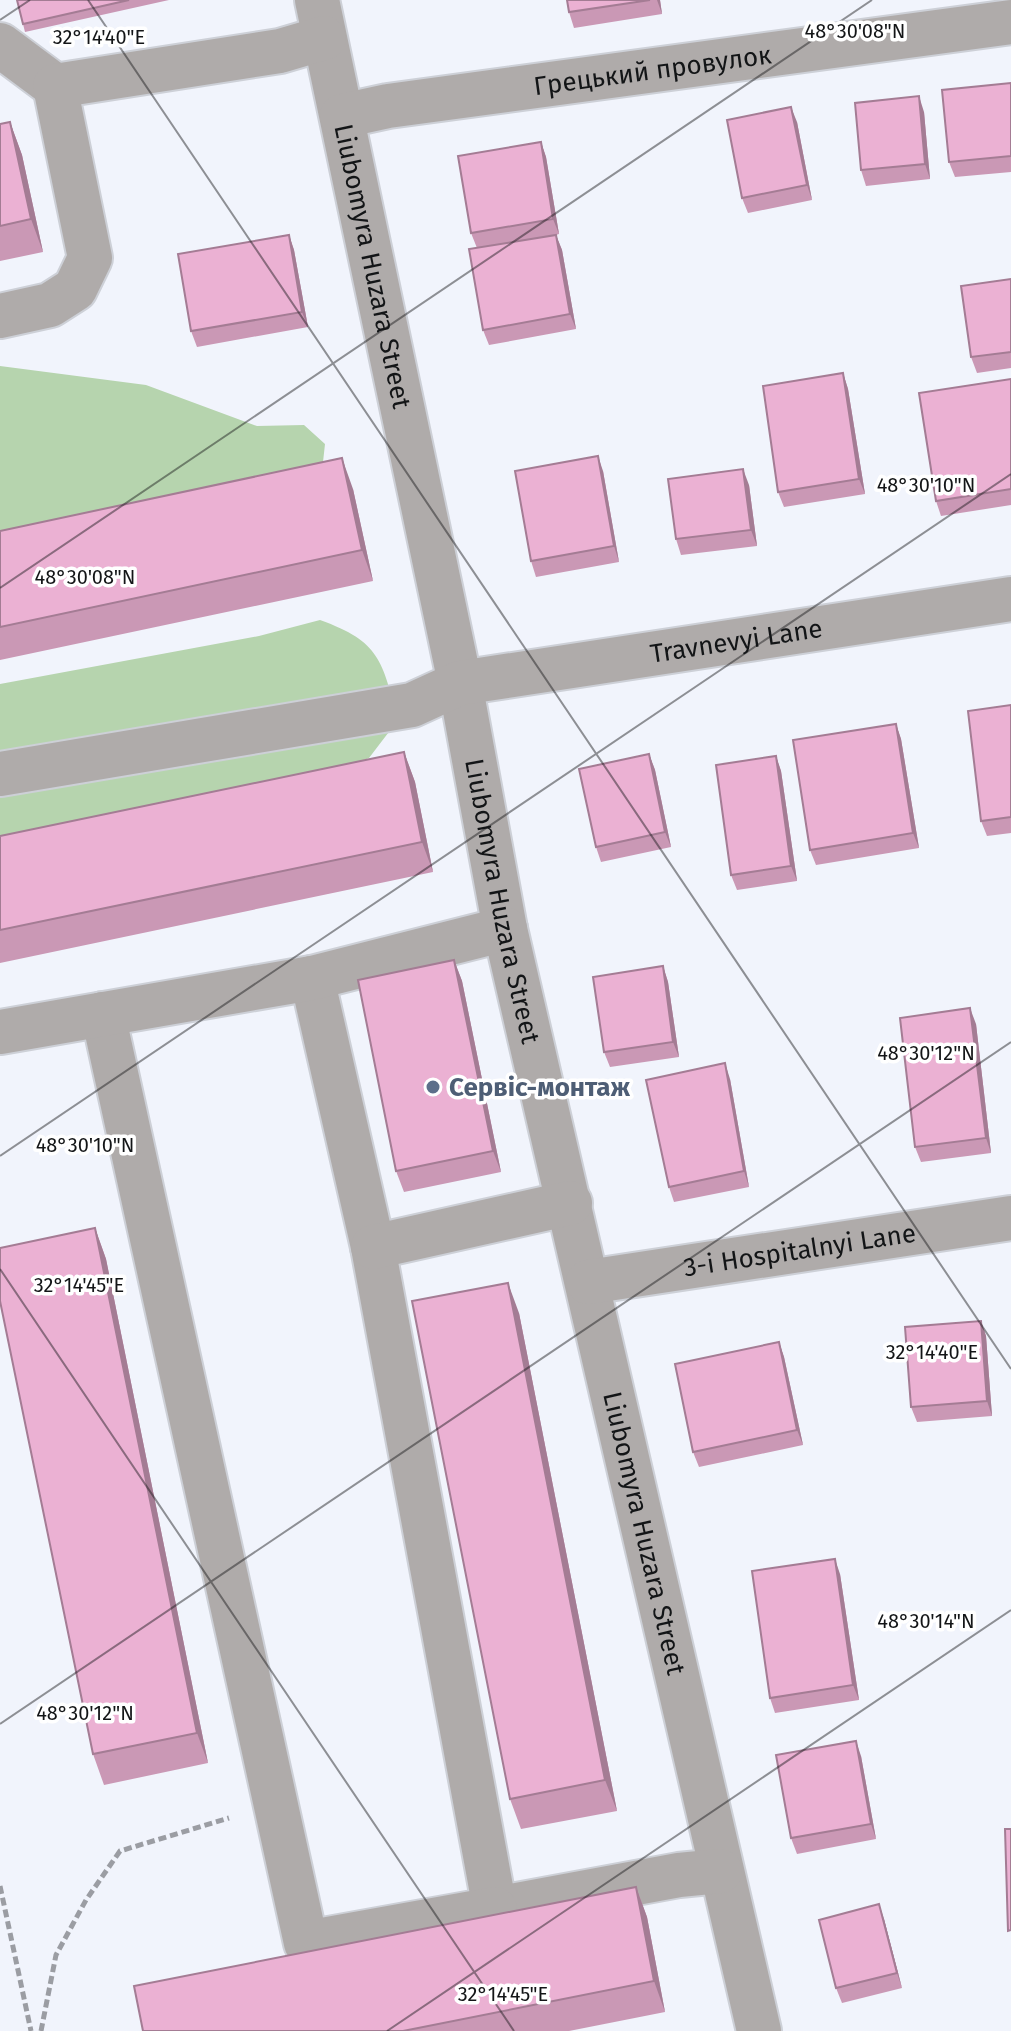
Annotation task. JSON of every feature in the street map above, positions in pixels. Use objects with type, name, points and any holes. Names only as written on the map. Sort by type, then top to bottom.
[{"type":"street","points":[[55,86],[280,51],[321,19]]},
{"type":"street","name":"Liubomyra Huzara Street","points":[[321,19],[460,683],[505,929],[759,2031]]},
{"type":"street","name":"Грецький провулок","points":[[342,116],[403,103],[1011,22]]},
{"type":"street","points":[[0,45],[55,86],[90,258],[75,289],[50,305],[0,316]]},
{"type":"street","name":"Travnevyi Lane","points":[[0,774],[412,705],[460,683],[1011,599]]},
{"type":"street","points":[[0,1032],[312,978],[505,929]]},
{"type":"street","points":[[312,978],[373,1247],[495,1909]]},
{"type":"street","points":[[103,1014],[306,1943],[679,1875],[720,1871]]},
{"type":"street","points":[[373,1247],[570,1203]]},
{"type":"street","name":"3-i Hospitalnyi Lane","points":[[588,1282],[1011,1218]]},
{"type":"path","points":[[41,2031],[56,1955],[86,1900],[120,1851],[276,1804]]},
{"type":"path","points":[[0,1886],[31,2031]]},
{"type":"green space","points":[[0,366],[146,385],[257,426],[304,425],[325,444],[323,462],[296,482],[0,534]]},
{"type":"green space","points":[[320,620],[340,628],[367,646],[376,656],[388,683],[398,720],[369,758],[317,779],[0,844],[0,684],[259,636]]},
{"type":"building","points":[[17,0],[129,0],[23,24]]},
{"type":"building","points":[[567,0],[650,0],[569,12]]},
{"type":"building","points":[[1011,83],[1011,156],[949,162],[942,90]]},
{"type":"building","points":[[919,96],[925,164],[861,170],[855,103]]},
{"type":"building","points":[[791,107],[807,185],[742,198],[727,120]]},
{"type":"building","points":[[10,122],[31,219],[0,226],[0,124]]},
{"type":"building","points":[[541,142],[553,219],[471,233],[458,156]]},
{"type":"building","points":[[289,235],[302,312],[191,331],[178,254]]},
{"type":"building","points":[[556,235],[570,314],[483,330],[469,249]]},
{"type":"building","points":[[1011,279],[1011,352],[971,357],[961,286]]},
{"type":"building","points":[[843,373],[859,479],[778,492],[763,386]]},
{"type":"building","points":[[1011,379],[1011,489],[936,501],[919,393]]},
{"type":"building","points":[[598,456],[614,546],[531,561],[515,471]]},
{"type":"building","points":[[342,458],[362,550],[0,627],[0,531]]},
{"type":"building","points":[[743,469],[751,530],[676,539],[668,479]]},
{"type":"building","points":[[1011,705],[1011,817],[981,821],[968,711]]},
{"type":"building","points":[[896,724],[913,833],[810,850],[793,740]]},
{"type":"building","points":[[404,752],[422,842],[0,930],[0,836]]},
{"type":"building","points":[[649,754],[665,832],[596,847],[579,769]]},
{"type":"building","points":[[776,756],[791,866],[731,875],[716,765]]},
{"type":"building","name":"Сервіс-монтаж","points":[[454,960],[493,1151],[396,1171],[358,980]]},
{"type":"building","points":[[663,966],[673,1042],[604,1052],[593,977]]},
{"type":"building","points":[[970,1008],[986,1138],[915,1147],[900,1018]]},
{"type":"building","points":[[725,1063],[744,1171],[669,1187],[646,1080]]},
{"type":"building","points":[[95,1228],[197,1733],[93,1754],[0,1301],[0,1248]]},
{"type":"building","points":[[508,1283],[605,1780],[510,1799],[412,1301]]},
{"type":"building","points":[[981,1321],[987,1401],[911,1407],[905,1327]]},
{"type":"building","points":[[779,1342],[797,1430],[693,1452],[675,1364]]},
{"type":"building","points":[[835,1559],[853,1685],[770,1698],[752,1571]]},
{"type":"building","points":[[856,1741],[871,1824],[791,1838],[776,1755]]},
{"type":"building","points":[[1005,1829],[1011,1829],[1011,1930],[1008,1931]]},
{"type":"building","points":[[636,1887],[654,1981],[403,2031],[143,2031],[134,1986]]},
{"type":"building","points":[[879,1904],[897,1973],[836,1988],[819,1920]]},
{"type":"place","name":"Сервіс-монтаж","points":[[433,1087]]}]
